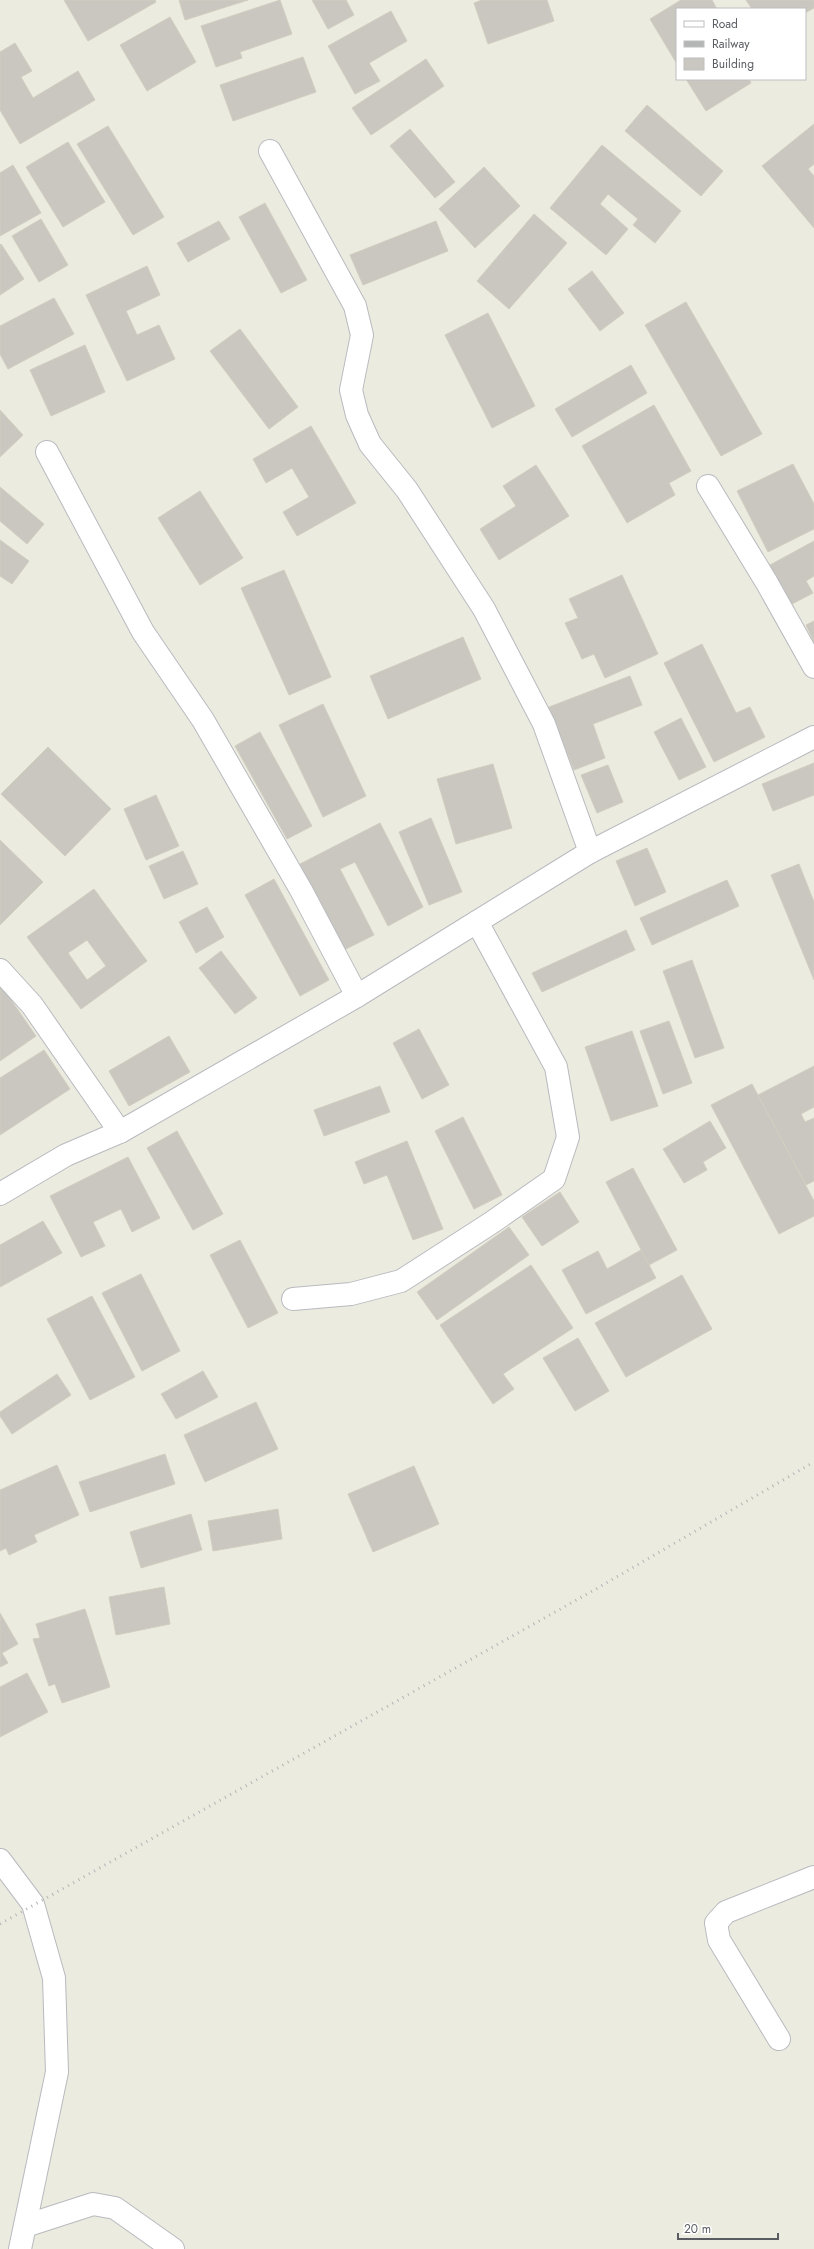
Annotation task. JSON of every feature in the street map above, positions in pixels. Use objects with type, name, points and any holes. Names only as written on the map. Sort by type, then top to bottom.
[{"type":"street","points":[[270,151],[355,306],[362,335],[351,390],[359,420],[370,444],[406,490],[484,609],[544,724],[590,852]]},
{"type":"street","points":[[47,452],[143,632],[203,720],[301,890],[357,996]]},
{"type":"street","points":[[708,486],[767,583],[814,667]]},
{"type":"street","points":[[0,1194],[66,1155],[120,1132],[357,996],[590,852],[814,737]]},
{"type":"street","points":[[293,1299],[351,1294],[401,1281],[491,1223],[554,1179],[568,1137],[556,1067],[477,922]]},
{"type":"street","points":[[0,970],[32,1005],[120,1132]]},
{"type":"street","points":[[0,1860],[33,1904],[54,1978],[57,2072],[20,2249]]},
{"type":"street","points":[[779,2039],[719,1940],[716,1923],[726,1912],[814,1877]]},
{"type":"street","points":[[24,2226],[93,2204],[115,2208],[173,2249]]},
{"type":"building","points":[[64,0],[155,0],[156,2],[88,41]]},
{"type":"building","points":[[179,0],[248,0],[185,20]]},
{"type":"building","points":[[280,0],[292,34],[240,52],[242,58],[216,67],[201,26]]},
{"type":"building","points":[[312,0],[346,0],[354,15],[328,29]]},
{"type":"building","points":[[482,0],[547,0],[554,21],[488,44],[474,3]]},
{"type":"building","points":[[681,0],[712,0],[716,8],[676,8],[676,62],[650,19]]},
{"type":"building","points":[[746,0],[814,0],[814,8],[806,12],[806,8],[751,8]]},
{"type":"building","points":[[391,11],[407,41],[369,63],[380,81],[355,94],[328,46]]},
{"type":"building","points":[[170,17],[196,62],[147,91],[120,45]]},
{"type":"building","points":[[15,43],[32,71],[21,77],[33,98],[78,71],[95,100],[20,144],[0,110],[0,52]]},
{"type":"building","points":[[303,57],[316,92],[233,121],[220,85]]},
{"type":"building","points":[[426,59],[444,86],[371,135],[352,108]]},
{"type":"building","points":[[687,80],[750,80],[751,83],[706,111]]},
{"type":"building","points":[[647,105],[723,171],[701,196],[625,131]]},
{"type":"building","points":[[814,124],[814,164],[808,169],[814,176],[814,228],[762,166]]},
{"type":"building","points":[[108,126],[164,217],[133,235],[77,144]]},
{"type":"building","points":[[410,129],[455,182],[435,198],[390,146]]},
{"type":"building","points":[[68,142],[105,202],[63,227],[26,167]]},
{"type":"building","points":[[602,145],[681,211],[655,243],[633,225],[638,219],[608,194],[600,204],[628,229],[606,255],[550,208]]},
{"type":"building","points":[[13,165],[41,213],[0,236],[0,173]]},
{"type":"building","points":[[484,167],[520,206],[475,248],[439,209]]},
{"type":"building","points":[[265,203],[307,280],[281,293],[239,217]]},
{"type":"building","points":[[534,214],[567,243],[509,309],[477,281]]},
{"type":"building","points":[[41,219],[68,265],[39,282],[12,236]]},
{"type":"building","points":[[219,221],[230,239],[188,262],[177,243]]},
{"type":"building","points":[[436,221],[448,251],[363,285],[350,255]]},
{"type":"building","points":[[1,244],[24,279],[0,295],[0,245]]},
{"type":"building","points":[[147,266],[160,295],[126,311],[137,335],[159,325],[175,359],[127,381],[86,295]]},
{"type":"building","points":[[592,271],[624,313],[600,331],[568,289]]},
{"type":"building","points":[[54,298],[74,334],[8,369],[0,354],[0,326]]},
{"type":"building","points":[[686,302],[762,434],[721,456],[645,325]]},
{"type":"building","points":[[488,313],[535,406],[492,428],[445,335]]},
{"type":"building","points":[[240,329],[298,407],[269,429],[210,351]]},
{"type":"building","points":[[85,345],[105,392],[51,416],[30,370]]},
{"type":"building","points":[[631,365],[647,393],[572,437],[555,409]]},
{"type":"building","points":[[654,405],[691,471],[669,483],[675,495],[627,523],[582,446]]},
{"type":"building","points":[[0,410],[23,435],[0,457]]},
{"type":"building","points":[[311,426],[356,503],[297,536],[283,512],[309,497],[292,468],[266,483],[253,459]]},
{"type":"building","points":[[793,464],[814,504],[814,529],[768,552],[737,491]]},
{"type":"building","points":[[536,465],[569,516],[499,560],[480,529],[516,506],[503,486]]},
{"type":"building","points":[[0,487],[44,524],[27,544],[0,521]]},
{"type":"building","points":[[200,491],[243,558],[200,585],[158,518]]},
{"type":"building","points":[[0,540],[29,561],[12,584],[0,576]]},
{"type":"building","points":[[814,541],[814,576],[806,581],[813,593],[792,604],[770,565]]},
{"type":"building","points":[[284,570],[331,677],[289,695],[241,588]]},
{"type":"building","points":[[622,575],[658,654],[605,678],[594,654],[582,659],[565,623],[578,618],[569,599]]},
{"type":"building","points":[[814,621],[814,642],[806,625]]},
{"type":"building","points":[[463,637],[481,679],[388,719],[370,676]]},
{"type":"building","points":[[702,644],[736,713],[750,707],[765,737],[714,762],[664,663]]},
{"type":"building","points":[[630,676],[642,705],[593,724],[605,758],[574,770],[549,707]]},
{"type":"building","points":[[323,704],[366,796],[323,817],[279,725]]},
{"type":"building","points":[[681,718],[706,767],[679,780],[654,732]]},
{"type":"building","points":[[260,732],[312,826],[287,839],[235,746]]},
{"type":"building","points":[[48,747],[111,809],[65,856],[1,794]]},
{"type":"building","points":[[814,763],[814,795],[773,811],[762,784]]},
{"type":"building","points":[[493,764],[512,828],[456,844],[437,779]]},
{"type":"building","points":[[608,765],[623,802],[597,813],[581,775]]},
{"type":"building","points":[[156,795],[179,846],[146,860],[124,809]]},
{"type":"building","points":[[431,818],[462,892],[429,905],[399,832]]},
{"type":"building","points":[[380,823],[423,907],[388,926],[355,862],[340,869],[374,935],[344,950],[300,864]]},
{"type":"building","points":[[0,840],[43,882],[0,925]]},
{"type":"building","points":[[647,848],[666,892],[635,906],[616,861]]},
{"type":"building","points":[[183,851],[198,884],[164,899],[149,866]]},
{"type":"building","points":[[799,864],[814,902],[814,980],[771,875]]},
{"type":"building","points":[[274,879],[329,980],[300,996],[245,895]]},
{"type":"building","points":[[727,880],[739,906],[652,945],[640,918]]},
{"type":"building","points":[[94,889],[147,961],[81,1009],[27,937]],"holes":[[[87,940],[106,966],[87,980],[68,953]]]},
{"type":"building","points":[[207,907],[224,937],[196,953],[179,922]]},
{"type":"building","points":[[626,930],[635,950],[542,992],[532,973]]},
{"type":"building","points":[[221,951],[257,998],[235,1014],[199,968]]},
{"type":"building","points":[[692,960],[724,1048],[695,1058],[663,971]]},
{"type":"building","points":[[0,984],[36,1036],[0,1061]]},
{"type":"building","points":[[669,1021],[692,1083],[663,1094],[640,1031]]},
{"type":"building","points":[[419,1029],[449,1085],[422,1099],[393,1043]]},
{"type":"building","points":[[632,1031],[658,1106],[611,1121],[585,1047]]},
{"type":"building","points":[[169,1036],[190,1072],[129,1106],[109,1071]]},
{"type":"building","points":[[44,1050],[70,1089],[0,1135],[0,1078]]},
{"type":"building","points":[[814,1066],[814,1107],[801,1114],[805,1122],[814,1118],[814,1181],[806,1185],[758,1095]]},
{"type":"building","points":[[752,1084],[814,1201],[814,1216],[779,1234],[711,1105]]},
{"type":"building","points":[[380,1086],[390,1112],[324,1136],[314,1110]]},
{"type":"building","points":[[463,1117],[502,1195],[474,1209],[435,1131]]},
{"type":"building","points":[[710,1121],[726,1148],[703,1162],[707,1170],[684,1183],[663,1149]]},
{"type":"building","points":[[177,1131],[223,1214],[193,1230],[147,1148]]},
{"type":"building","points":[[407,1141],[443,1229],[413,1240],[387,1175],[364,1184],[355,1162]]},
{"type":"building","points":[[128,1157],[160,1218],[132,1232],[121,1209],[93,1222],[105,1246],[81,1257],[50,1196]]},
{"type":"building","points":[[633,1168],[677,1250],[649,1265],[606,1182]]},
{"type":"building","points":[[560,1192],[579,1222],[542,1246],[522,1217]]},
{"type":"building","points":[[43,1221],[62,1253],[0,1287],[0,1245]]},
{"type":"building","points":[[509,1227],[529,1255],[437,1320],[417,1292]]},
{"type":"building","points":[[240,1240],[278,1313],[248,1328],[210,1255]]},
{"type":"building","points":[[641,1250],[656,1278],[586,1314],[562,1270],[598,1251],[607,1269]]},
{"type":"building","points":[[531,1265],[573,1328],[503,1374],[514,1389],[493,1404],[440,1325]]},
{"type":"building","points":[[141,1274],[180,1351],[142,1371],[102,1293]]},
{"type":"building","points":[[682,1275],[712,1329],[626,1377],[595,1323]]},
{"type":"building","points":[[92,1296],[135,1377],[90,1400],[47,1319]]},
{"type":"building","points":[[578,1338],[609,1391],[575,1411],[543,1358]]},
{"type":"building","points":[[203,1371],[218,1397],[176,1419],[161,1394]]},
{"type":"building","points":[[57,1374],[71,1395],[12,1434],[0,1416],[0,1412]]},
{"type":"building","points":[[256,1402],[278,1449],[205,1482],[184,1435]]},
{"type":"building","points":[[165,1454],[175,1484],[90,1512],[79,1482]]},
{"type":"building","points":[[57,1465],[79,1515],[34,1535],[37,1542],[9,1555],[6,1548],[0,1551],[0,1490]]},
{"type":"building","points":[[414,1466],[439,1524],[373,1552],[348,1494]]},
{"type":"building","points":[[278,1509],[282,1539],[213,1551],[208,1521]]},
{"type":"building","points":[[191,1514],[202,1550],[141,1568],[130,1532]]},
{"type":"building","points":[[164,1587],[170,1624],[116,1635],[109,1597]]},
{"type":"building","points":[[85,1609],[110,1687],[62,1703],[55,1684],[49,1686],[33,1639],[40,1638],[36,1624]]},
{"type":"building","points":[[0,1613],[18,1644],[2,1653],[8,1663],[0,1667]]},
{"type":"building","points":[[27,1673],[48,1712],[0,1737],[0,1687]]},
{"type":"railway","points":[[0,1924],[596,1589],[814,1462]]}]
